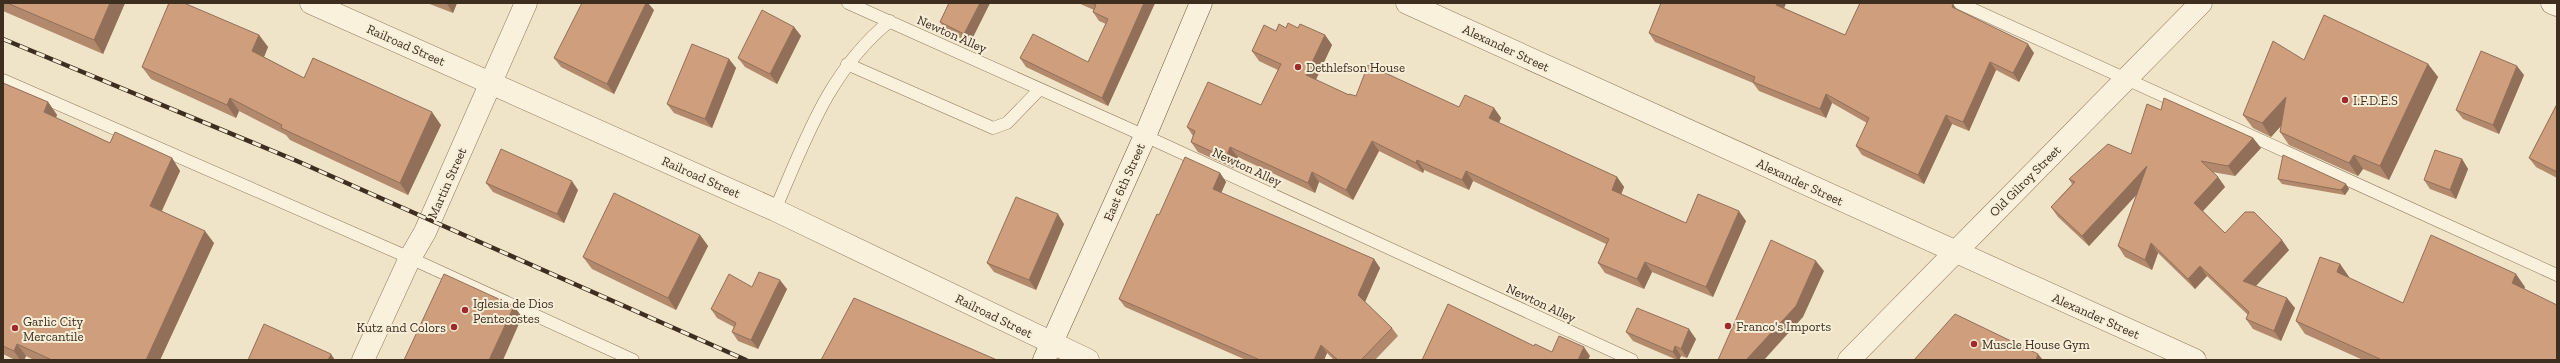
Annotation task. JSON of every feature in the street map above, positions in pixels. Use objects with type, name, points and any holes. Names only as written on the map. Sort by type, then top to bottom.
[{"type":"street","name":"Railroad Street","points":[[311,3],[775,210],[1047,352],[1088,360]]},
{"type":"street","name":"Martin Street","points":[[363,360],[410,258],[425,232],[526,3]]},
{"type":"street","name":"East 6th Street","points":[[1047,352],[1146,136],[1201,3]]},
{"type":"street","name":"Alexander Street","points":[[1407,3],[2195,360]]},
{"type":"street","name":"Old Gilroy Street","points":[[1849,360],[1954,252],[2127,80],[2201,3]]},
{"type":"street","points":[[2552,3],[2557,5]]},
{"type":"lane","name":"Newton Alley","points":[[848,3],[1146,136],[1632,360]]},
{"type":"lane","points":[[1959,3],[2557,275]]},
{"type":"lane","points":[[775,210],[823,103],[847,64],[868,38],[890,21]]},
{"type":"lane","points":[[847,64],[993,128],[1007,123],[1040,89]]},
{"type":"lane","points":[[3,80],[410,258],[633,360]]},
{"type":"building","points":[[7,3],[110,3],[94,40]]},
{"type":"building","points":[[169,3],[184,3],[259,35],[252,51],[304,78],[313,58],[432,112],[400,183],[281,128],[282,125],[230,98],[227,105],[142,67]]},
{"type":"building","points":[[582,3],[646,3],[607,84],[554,58]]},
{"type":"building","points":[[949,3],[980,3],[964,34],[940,22]]},
{"type":"building","points":[[1091,3],[1144,3],[1102,98],[1020,58],[1033,34],[1088,62],[1108,19],[1093,12],[1096,5]]},
{"type":"building","points":[[1661,3],[1777,3],[1776,5],[1845,35],[1860,3],[1951,3],[1953,4],[1952,7],[2028,44],[2013,73],[1990,62],[1963,122],[1946,115],[1918,175],[1856,146],[1869,118],[1826,94],[1820,109],[1753,82],[1755,77],[1649,33]]},
{"type":"building","points":[[762,10],[794,27],[770,74],[738,58]]},
{"type":"building","name":"I.F.D.E.S","points":[[2324,15],[2428,64],[2380,166],[2354,155],[2349,163],[2280,132],[2286,97],[2262,123],[2243,115],[2273,41],[2304,60]]},
{"type":"building","points":[[1288,23],[1298,28],[1300,24],[1325,35],[1306,75],[1349,95],[1356,96],[1368,65],[1459,107],[1465,95],[1494,108],[1489,118],[1617,177],[1612,190],[1686,223],[1698,194],[1739,211],[1706,287],[1645,262],[1637,279],[1598,263],[1609,239],[1466,171],[1462,180],[1417,160],[1416,163],[1372,141],[1346,190],[1312,172],[1308,183],[1230,147],[1226,158],[1191,142],[1195,131],[1187,127],[1208,82],[1261,105],[1281,64],[1252,51],[1264,25],[1276,31],[1279,24],[1286,28]]},
{"type":"building","points":[[692,44],[729,59],[705,119],[667,104]]},
{"type":"building","points":[[2481,51],[2517,66],[2493,125],[2456,110]]},
{"type":"building","points":[[3,83],[48,102],[44,112],[110,143],[115,132],[172,158],[150,206],[205,231],[146,360],[52,360],[17,344],[14,351],[3,346]]},
{"type":"building","points":[[2164,98],[2253,138],[2228,166],[2201,161],[2218,177],[2194,203],[2225,233],[2245,212],[2254,212],[2282,240],[2243,281],[2287,298],[2274,331],[2246,319],[2249,312],[2200,266],[2188,279],[2151,243],[2145,260],[2118,246],[2147,166],[2082,236],[2051,207],[2075,182],[2069,179],[2108,144],[2131,154],[2147,104],[2161,110]]},
{"type":"building","points":[[2557,104],[2557,172],[2529,158]]},
{"type":"building","points":[[501,149],[572,181],[557,214],[486,183]]},
{"type":"building","points":[[2435,150],[2462,159],[2450,190],[2424,180]]},
{"type":"building","points":[[2283,155],[2346,184],[2341,190],[2278,179]]},
{"type":"building","points":[[1185,157],[1220,173],[1213,189],[1374,259],[1358,295],[1392,328],[1361,360],[1338,360],[1321,345],[1314,360],[1260,360],[1119,299],[1157,214],[1159,215]]},
{"type":"building","points":[[614,193],[700,235],[668,298],[583,257]]},
{"type":"building","points":[[1016,197],[1058,214],[1029,280],[987,263]]},
{"type":"building","points":[[2431,235],[2516,274],[2512,283],[2557,305],[2557,360],[2379,360],[2380,359],[2296,321],[2320,257],[2340,264],[2337,272],[2403,303]]},
{"type":"building","points":[[1771,240],[1816,261],[1796,306],[1746,360],[1718,360]]},
{"type":"building","points":[[759,272],[780,280],[751,340],[732,332],[736,323],[711,309],[729,274],[752,287]]},
{"type":"building","points":[[444,274],[514,306],[489,360],[404,360]]},
{"type":"building","points":[[854,298],[997,360],[821,360]]},
{"type":"building","points":[[1448,304],[1534,346],[1535,344],[1552,352],[1559,336],[1584,347],[1578,360],[1422,360]]},
{"type":"building","points":[[1637,308],[1689,329],[1681,349],[1675,346],[1673,352],[1626,332]]},
{"type":"building","points":[[1955,314],[2038,354],[2036,360],[1914,360]]},
{"type":"building","points":[[264,324],[331,354],[328,360],[248,360]]},
{"type":"railway","points":[[3,39],[297,161],[746,360]]},
{"type":"place","name":"Dethlefson House","points":[[1298,67]]},
{"type":"place","name":"I.F.D.E.S","points":[[2345,100]]},
{"type":"place","name":"Iglesia de Dios Pentecostes","points":[[465,310]]},
{"type":"place","name":"Franco's Imports","points":[[1728,326]]},
{"type":"place","name":"Kutz and Colors","points":[[454,327]]},
{"type":"place","name":"Garlic City Mercantile","points":[[15,328]]},
{"type":"place","name":"Muscle House Gym","points":[[1974,344]]}]
